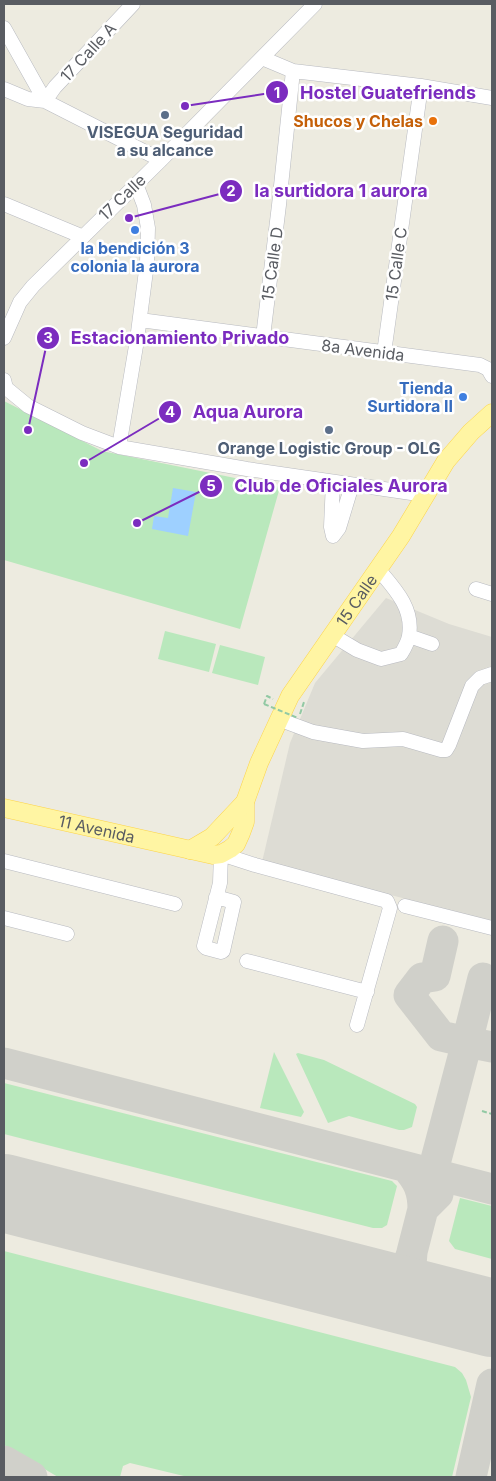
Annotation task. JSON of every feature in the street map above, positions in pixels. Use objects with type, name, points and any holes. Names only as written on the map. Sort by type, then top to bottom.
[{"type":"main road","name":"15 Calle","points":[[245,802],[278,719],[290,696],[378,569],[446,461],[471,432],[492,413]]},
{"type":"main road","points":[[190,850],[212,837],[245,802]]},
{"type":"main road","points":[[221,854],[236,844],[245,822],[245,802]]},
{"type":"main road","name":"11 Avenida","points":[[4,808],[213,855],[221,854]]},
{"type":"street","name":"17 Calle A","points":[[45,101],[133,4]]},
{"type":"street","name":"17 Calle","points":[[4,336],[20,302],[33,286],[315,4]]},
{"type":"street","points":[[4,28],[45,101]]},
{"type":"street","points":[[262,58],[293,71],[421,86],[492,98]]},
{"type":"street","name":"15 Calle D","points":[[263,337],[293,71]]},
{"type":"street","name":"15 Calle C","points":[[384,353],[421,86]]},
{"type":"street","points":[[4,89],[28,99],[45,101],[161,160]]},
{"type":"street","points":[[120,447],[147,263],[148,228],[144,205],[136,184]]},
{"type":"street","points":[[4,204],[81,236]]},
{"type":"street","name":"8a Avenida","points":[[140,320],[480,365],[491,370]]},
{"type":"street","points":[[4,380],[6,388],[28,406],[82,433],[120,447],[425,496]]},
{"type":"street","points":[[333,482],[331,527],[333,536],[339,528],[352,485]]},
{"type":"street","points":[[332,635],[358,650],[381,659],[401,654],[409,636],[408,619],[403,600],[378,569]]},
{"type":"street","points":[[476,589],[492,594]]},
{"type":"street","points":[[409,636],[432,644]]},
{"type":"street","points":[[278,719],[313,732],[363,740],[403,739],[446,750],[472,686],[480,678],[492,674]]},
{"type":"street","points":[[216,897],[220,883],[221,854],[388,903],[390,908],[357,1025]]},
{"type":"street","points":[[4,861],[175,904]]},
{"type":"street","points":[[405,906],[492,928]]},
{"type":"street","points":[[4,918],[68,934]]},
{"type":"street","points":[[247,961],[367,992]]},
{"type":"path","points":[[267,696],[264,704],[298,718],[305,703]]},
{"type":"path","points":[[482,1111],[492,1114]]},
{"type":"shaded area","points":[[386,598],[449,624],[492,637],[492,921],[262,862],[290,743],[315,683]]},
{"type":"green space","points":[[4,401],[102,451],[280,487],[240,629],[4,560]]},
{"type":"green space","points":[[165,631],[216,644],[209,672],[158,659]]},
{"type":"green space","points":[[220,645],[265,657],[258,685],[212,673]]},
{"type":"green space","points":[[274,1052],[304,1112],[301,1117],[260,1108]]},
{"type":"green space","points":[[296,1054],[324,1060],[415,1104],[417,1107],[412,1127],[399,1130],[349,1116],[328,1123]]},
{"type":"green space","points":[[4,1083],[392,1181],[397,1186],[387,1225],[382,1228],[373,1228],[4,1134]]},
{"type":"green space","points":[[460,1198],[492,1206],[492,1259],[455,1249],[449,1241]]},
{"type":"green space","points":[[4,1251],[455,1367],[466,1380],[471,1397],[452,1477],[188,1477],[130,1463],[123,1466],[120,1477],[58,1477],[4,1445]]},
{"type":"water","points":[[173,488],[196,492],[188,536],[152,529],[154,516],[168,518]]},
{"type":"taxiway","points":[[443,941],[435,976],[422,978],[409,995],[441,1036],[467,1042],[483,978]]},
{"type":"taxiway","points":[[406,1167],[419,1186],[423,1209],[467,1042],[492,1047]]},
{"type":"taxiway","points":[[4,1063],[492,1189]]},
{"type":"taxiway","points":[[419,1299],[412,1290],[410,1279],[412,1252],[423,1209],[438,1194]]},
{"type":"taxiway","points":[[378,1288],[392,1284],[401,1277],[412,1253]]},
{"type":"taxiway","points":[[486,1316],[492,1322]]},
{"type":"taxiway","points":[[471,1477],[492,1384]]},
{"type":"taxiway","points":[[4,1461],[32,1477]]},
{"type":"runway","points":[[4,1193],[492,1318]]},
{"type":"place","name":"Hostel Guatefriends","points":[[185,106]]},
{"type":"place","name":"VISEGUA Seguridad a su alcance","points":[[165,115]]},
{"type":"place","name":"Shucos y Chelas","points":[[433,121]]},
{"type":"place","name":"la surtidora 1 aurora","points":[[129,218]]},
{"type":"place","name":"la bendición 3 colonia la aurora","points":[[135,230]]},
{"type":"place","name":"Tienda Surtidora II","points":[[463,397]]},
{"type":"place","name":"Estacionamiento Privado","points":[[28,430]]},
{"type":"place","name":"Orange Logistic Group - OLG","points":[[329,430]]},
{"type":"place","name":"Aqua Aurora","points":[[84,463]]},
{"type":"place","name":"Club de Oficiales Aurora","points":[[137,523]]}]
